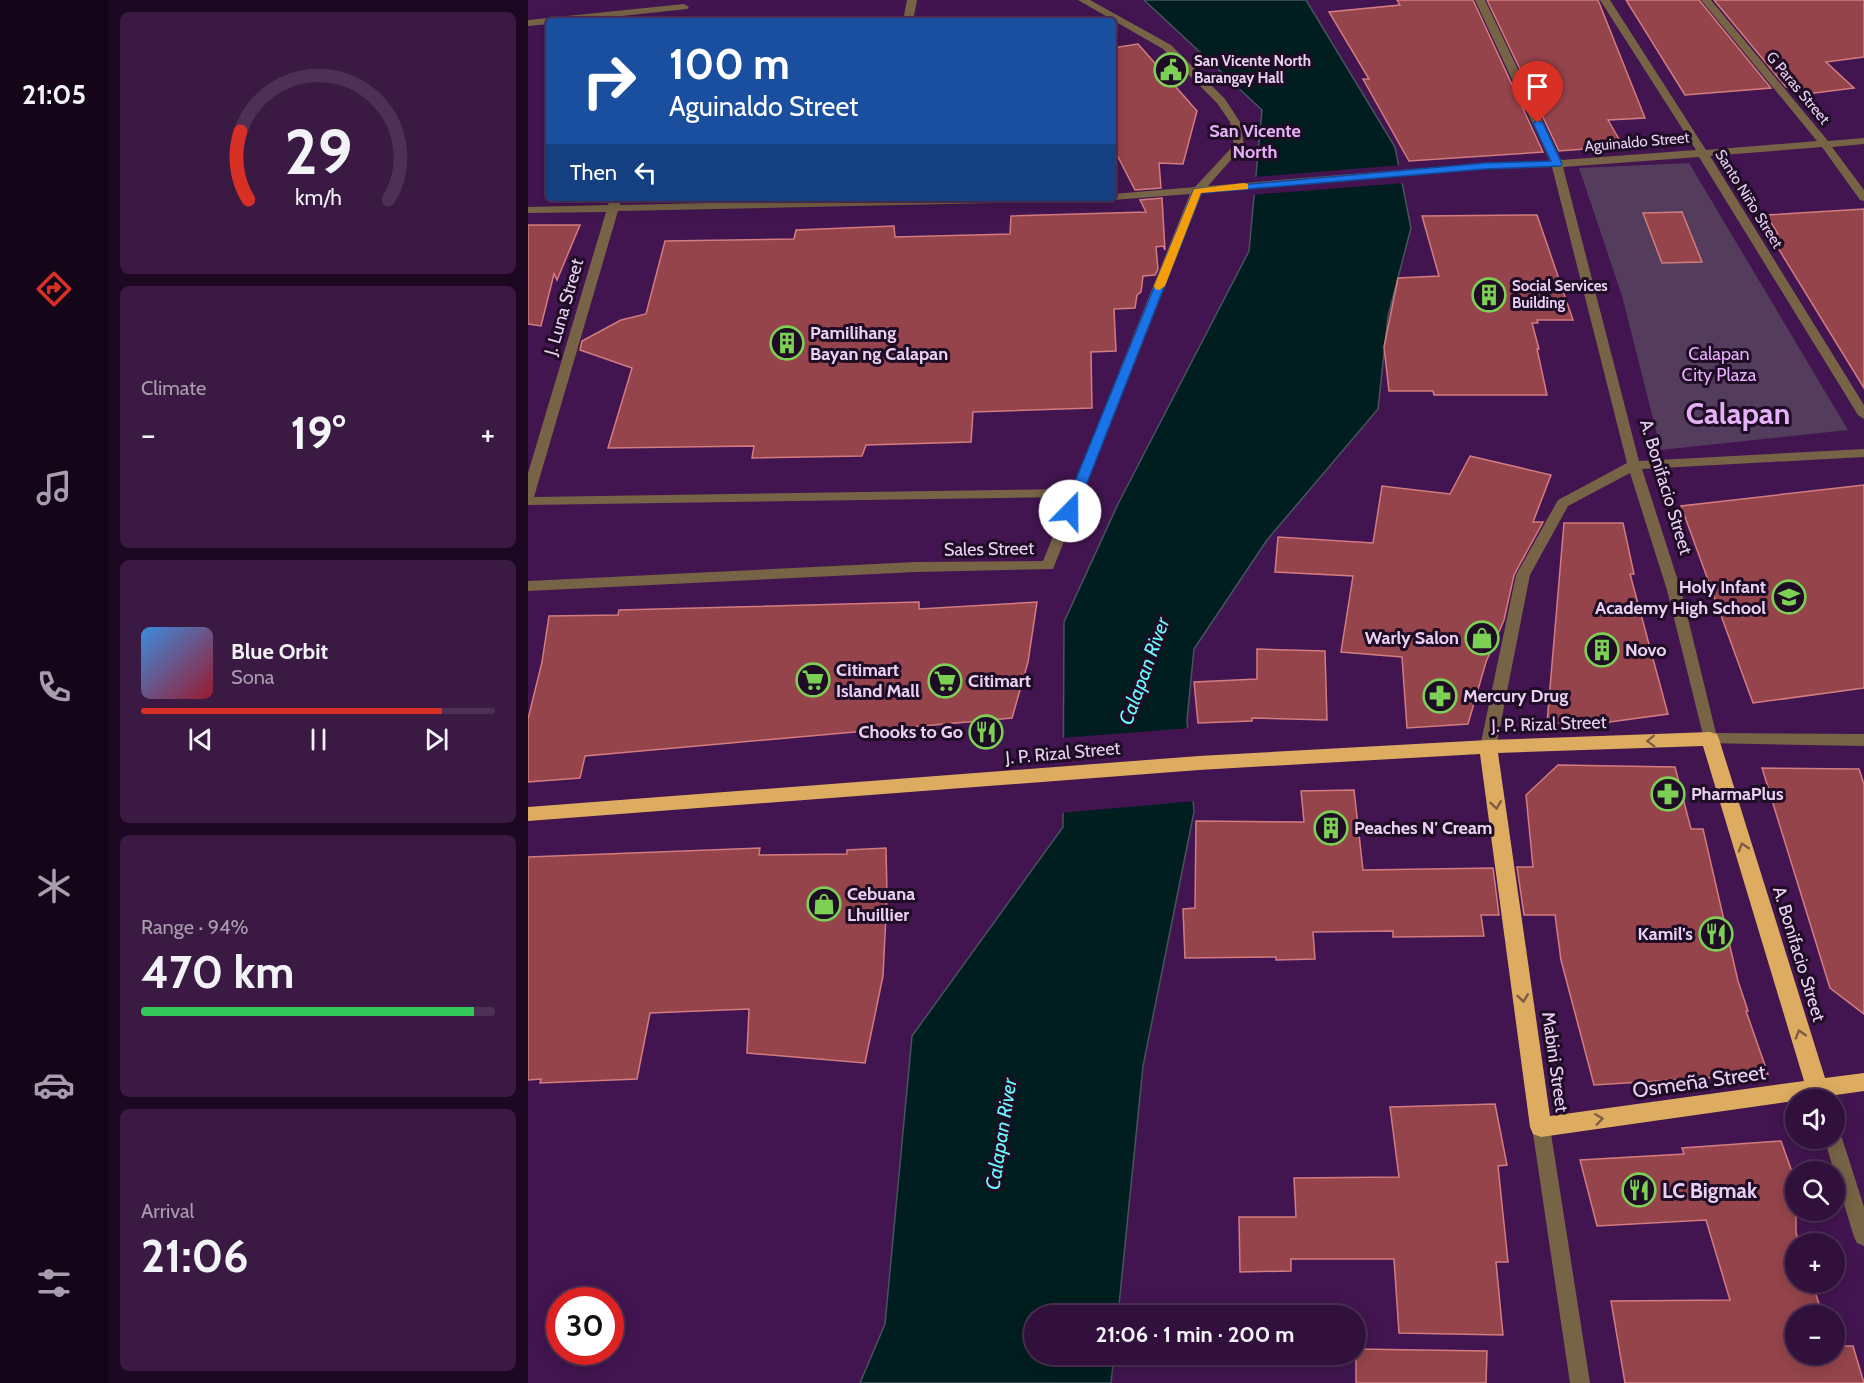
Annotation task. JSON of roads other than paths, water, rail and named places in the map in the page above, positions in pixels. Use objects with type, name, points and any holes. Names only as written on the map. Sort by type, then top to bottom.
[{"type":"highway","name":"J. P. Rizal Street","points":[[528,814],[1199,763],[1488,747],[1710,739]]},
{"type":"highway","name":"A. Bonifacio Street","points":[[1710,739],[1817,1089]]},
{"type":"highway","name":"Mabini Street","points":[[1488,747],[1541,1127]]},
{"type":"highway","name":"Osmeña Street","points":[[1838,1089],[1864,1082]]},
{"type":"highway","name":"Osmeña Street","points":[[1541,1127],[1785,1098]]},
{"type":"street","points":[[909,18],[912,0]]},
{"type":"street","name":"A. Bonifacio Street","points":[[1480,0],[1557,164],[1634,465],[1674,590],[1710,739]]},
{"type":"street","name":"Santo Niño Street","points":[[1605,0],[1702,152],[1864,415]]},
{"type":"street","name":"G Paras Street","points":[[1706,0],[1824,143],[1864,198]]},
{"type":"street","points":[[567,18],[685,3],[680,18]]},
{"type":"street","points":[[1087,5],[1112,18]]},
{"type":"street","points":[[1116,20],[1167,47],[1221,101],[1235,122],[1239,144],[1197,191]]},
{"type":"street","points":[[528,23],[546,21]]},
{"type":"street","name":"Aguinaldo Street","points":[[1116,196],[1485,166],[1557,164],[1864,141]]},
{"type":"street","name":"Sales Street","points":[[528,586],[916,567],[1048,566],[1197,191]]},
{"type":"street","points":[[528,210],[614,202],[868,201]]},
{"type":"street","name":"J. Luna Street","points":[[528,495],[614,202]]},
{"type":"street","points":[[1488,747],[1523,575],[1563,503],[1634,465],[1864,453]]},
{"type":"street","points":[[528,501],[1077,493]]},
{"type":"street","points":[[1710,739],[1864,740]]},
{"type":"street","name":"Mabini Street","points":[[1541,1127],[1580,1383]]},
{"type":"street","points":[[1836,1149],[1864,1237]]},
{"type":"water","name":"Calapan River","points":[[1144,0],[1306,0],[1395,147],[1411,228],[1388,316],[1378,409],[1267,540],[1194,649],[1187,720],[1194,812],[1143,1066],[1119,1305],[1024,1305],[1024,1365],[1113,1365],[1111,1383],[860,1383],[885,1324],[912,1036],[1063,827],[1064,622],[1118,504],[1249,251],[1262,110]]},
{"type":"place","name":"San Vicente North Barangay Hall","points":[[1171,70]]},
{"type":"place","name":"Social Services Building","points":[[1489,295]]},
{"type":"place","name":"Pamilihang Bayan ng Calapan","points":[[787,343]]},
{"type":"place","name":"Holy Infant Academy High School","points":[[1789,597]]},
{"type":"place","name":"Warly Salon","points":[[1482,638]]},
{"type":"place","name":"Novo","points":[[1602,650]]},
{"type":"place","name":"Citimart Island Mall","points":[[813,680]]},
{"type":"place","name":"Citimart","points":[[945,681]]},
{"type":"place","name":"Mercury Drug","points":[[1440,696]]},
{"type":"place","name":"Chooks to Go","points":[[986,732]]},
{"type":"place","name":"PharmaPlus","points":[[1668,794]]},
{"type":"place","name":"Peaches N' Cream","points":[[1331,828]]},
{"type":"place","name":"Cebuana Lhuillier","points":[[824,904]]},
{"type":"place","name":"Kamil's","points":[[1716,934]]},
{"type":"place","name":"LC Bigmak","points":[[1639,1190]]},
{"type":"district","name":"San Vicente North","points":[[1255,141]]},
{"type":"district","name":"Calapan","points":[[1738,413]]},
{"type":"park label","name":"Calapan City Plaza","points":[[1719,364]]}]
